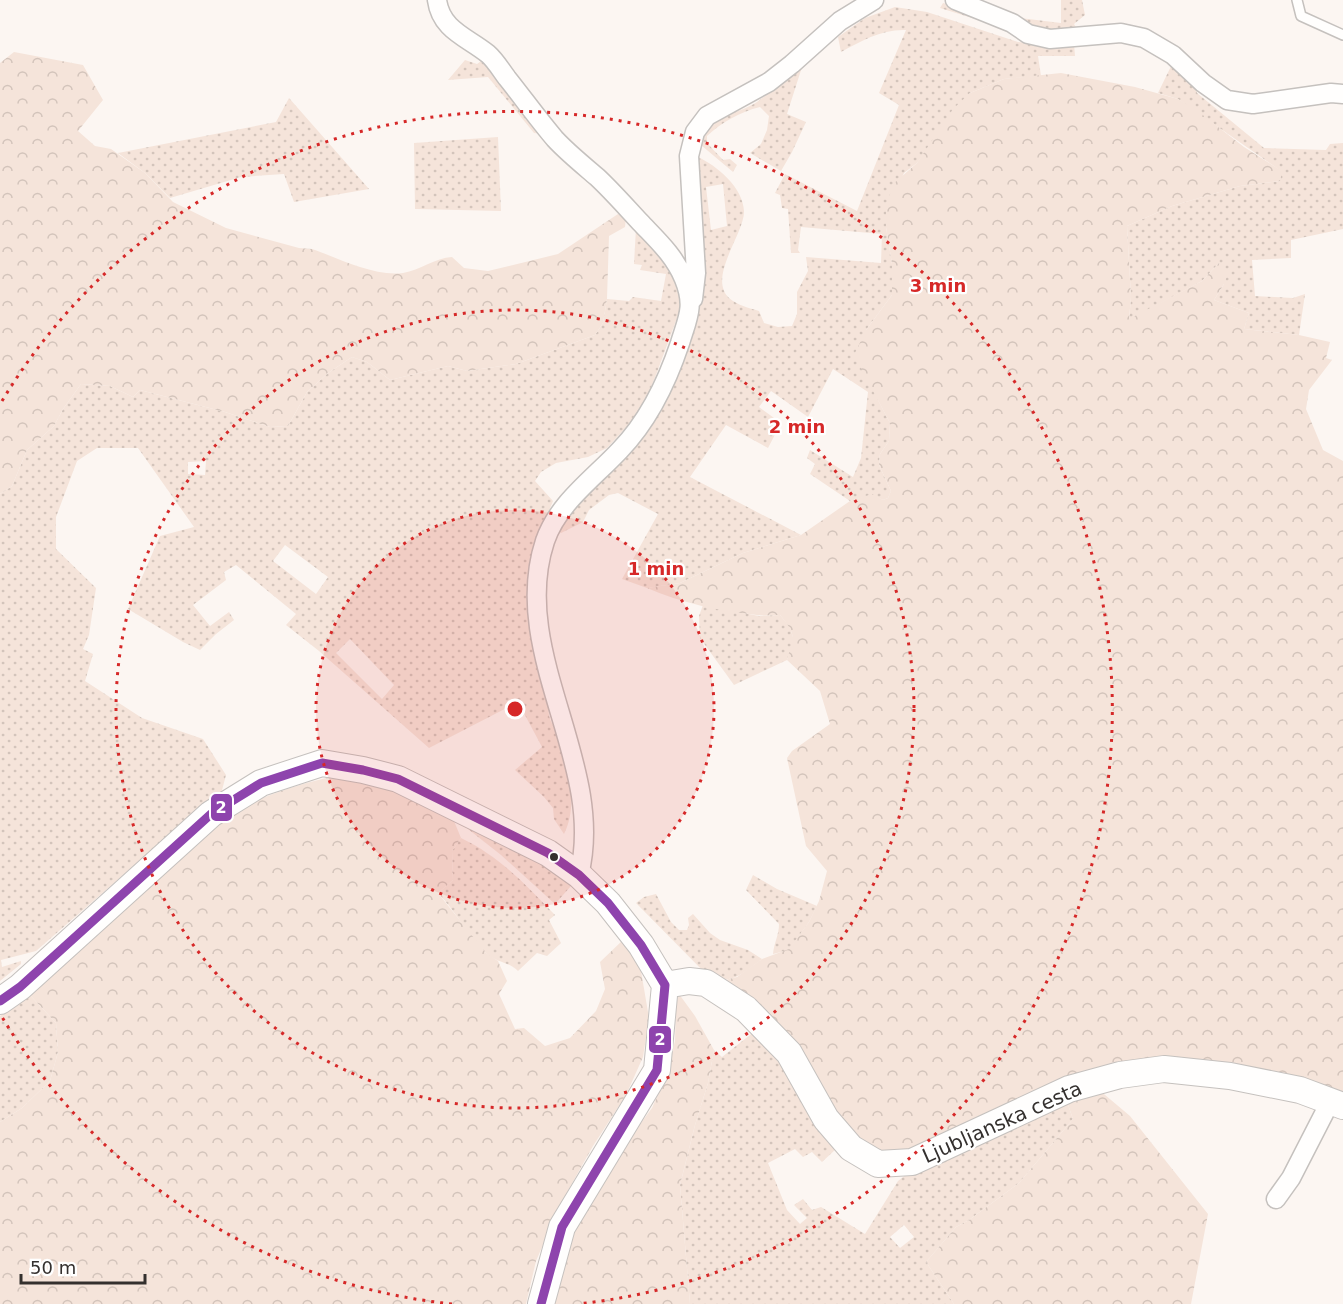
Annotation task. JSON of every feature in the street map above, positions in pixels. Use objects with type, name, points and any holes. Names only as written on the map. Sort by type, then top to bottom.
[{"type":"street","points":[[579,875],[584,851],[585,826],[576,774],[540,640],[539,565],[546,538],[563,509],[583,485],[621,450],[657,399],[669,376],[692,307],[696,273],[688,156],[695,132],[707,116],[769,82],[840,21],[874,0]]},
{"type":"street","points":[[955,0],[1012,23],[1028,34],[1050,39],[1121,33],[1144,38],[1173,55],[1203,83],[1227,100],[1253,104],[1331,93],[1343,94]]},
{"type":"street","points":[[433,4],[451,30],[489,55],[555,139],[668,249],[684,279],[692,307]]},
{"type":"street","points":[[0,1001],[20,987],[211,814],[261,783],[322,763],[363,770],[398,780],[548,853],[579,875],[608,903],[641,945],[665,985],[657,1070],[562,1227],[542,1304]]},
{"type":"street","name":"Ljubljanska cesta","points":[[665,985],[688,981],[706,984],[746,1009],[789,1053],[826,1119],[851,1148],[878,1164],[912,1162],[1069,1089],[1120,1075],[1164,1069],[1230,1076],[1300,1090],[1337,1104]]},
{"type":"street","points":[[1276,1199],[1292,1179],[1337,1104]]},
{"type":"lane","points":[[1297,0],[1301,16],[1343,35]]},
{"type":"green space","points":[[1061,0],[1082,0],[1085,15],[1074,24],[1078,31],[1039,32],[1001,27],[940,8],[943,3],[1003,16],[1061,23]]},
{"type":"green space","points":[[895,7],[927,12],[1018,42],[1057,46],[1074,44],[1075,56],[1038,56],[1041,76],[1004,79],[970,93],[917,163],[904,173],[886,212],[892,264],[892,295],[866,330],[878,400],[890,423],[889,441],[880,454],[879,465],[891,491],[888,498],[883,500],[872,495],[850,501],[810,474],[815,464],[807,458],[810,450],[853,477],[861,458],[868,392],[833,369],[808,417],[771,391],[759,407],[781,423],[768,448],[726,425],[690,477],[801,535],[743,553],[680,583],[647,588],[622,579],[658,514],[618,493],[609,495],[589,510],[583,522],[561,533],[556,529],[591,485],[685,346],[698,157],[728,178],[743,202],[743,220],[724,267],[723,289],[732,300],[759,311],[764,323],[778,327],[792,326],[797,314],[797,292],[808,271],[806,257],[881,263],[882,234],[801,227],[798,250],[800,253],[791,253],[788,209],[782,208],[780,195],[775,193],[785,174],[857,211],[899,105],[879,93],[906,30],[880,34],[841,52],[838,37],[865,18]],"holes":[[[723,184],[727,226],[711,230],[706,187]]]},
{"type":"green space","points":[[14,52],[83,65],[103,100],[78,131],[95,146],[111,149],[145,173],[173,202],[226,228],[299,248],[312,249],[369,270],[403,273],[452,257],[464,268],[488,271],[558,254],[618,214],[626,217],[625,227],[609,236],[607,299],[603,323],[595,335],[516,364],[467,371],[448,366],[390,380],[367,362],[352,357],[328,373],[307,392],[288,426],[270,427],[225,412],[140,390],[133,397],[110,386],[81,384],[54,426],[27,450],[12,486],[0,494],[0,63]]},
{"type":"green space","points":[[1175,58],[1191,72],[1197,93],[1264,148],[1326,150],[1330,144],[1343,143],[1343,229],[1291,240],[1291,258],[1252,260],[1255,296],[1293,298],[1305,294],[1299,335],[1244,329],[1249,313],[1214,300],[1224,284],[1219,263],[1202,281],[1129,320],[1131,297],[1127,226],[1172,206],[1240,186],[1280,181],[1281,171],[1178,99],[1158,93]]},
{"type":"green space","points":[[484,59],[542,134],[534,133],[488,77],[448,80],[465,60],[477,64]]},
{"type":"green space","points":[[800,65],[802,67],[787,114],[806,122],[781,171],[750,153],[761,144],[767,130],[769,116],[760,107],[732,118],[707,136],[707,143],[723,160],[730,159],[737,165],[733,172],[701,145],[709,127],[716,121],[757,102]]},
{"type":"green space","points":[[1061,73],[1135,87],[1178,99],[1195,109],[1244,147],[1282,171],[1280,181],[1240,186],[1172,206],[1127,226],[1131,297],[1129,319],[1202,281],[1219,263],[1229,271],[1214,300],[1249,313],[1244,329],[1299,335],[1330,342],[1326,358],[1332,360],[1309,390],[1306,409],[1323,450],[1343,461],[1343,1098],[1164,1059],[914,1151],[884,1157],[857,1146],[721,981],[737,977],[762,959],[789,949],[809,922],[819,901],[827,871],[806,846],[787,758],[792,751],[830,724],[820,691],[787,660],[792,633],[780,615],[757,615],[715,609],[673,598],[647,588],[680,583],[743,553],[801,535],[850,501],[872,494],[883,500],[888,498],[891,491],[879,465],[880,454],[889,441],[890,423],[854,355],[866,330],[892,295],[892,264],[886,212],[892,185],[917,163],[953,109],[970,93],[1004,79]]},
{"type":"green space","points":[[289,98],[369,189],[294,202],[284,174],[241,177],[170,198],[145,173],[118,153],[276,122]]},
{"type":"green space","points":[[498,137],[501,211],[415,209],[414,143]]},
{"type":"green space","points":[[636,228],[677,275],[681,307],[646,399],[633,420],[607,448],[588,457],[556,463],[541,472],[535,481],[553,501],[533,558],[528,582],[527,608],[531,635],[549,701],[550,718],[562,747],[570,784],[571,810],[564,834],[554,819],[553,808],[515,770],[542,747],[518,702],[429,748],[319,651],[286,625],[296,614],[236,565],[224,572],[226,580],[193,605],[210,626],[229,612],[234,620],[200,650],[128,609],[160,536],[194,527],[138,448],[97,448],[77,461],[56,517],[56,549],[96,588],[89,635],[83,649],[93,654],[85,681],[142,718],[203,739],[226,775],[221,794],[177,828],[36,951],[1,960],[2,967],[21,961],[21,964],[0,981],[0,494],[12,486],[27,450],[54,426],[81,384],[110,386],[133,397],[140,390],[225,412],[270,427],[288,426],[307,392],[328,373],[352,357],[367,362],[390,380],[448,366],[467,371],[516,364],[595,335],[603,323],[607,299],[629,301],[633,297],[661,301],[666,274],[640,270],[642,265],[634,264]],"holes":[[[206,461],[205,475],[188,474],[188,462]],[[285,545],[328,577],[316,594],[273,561]],[[350,639],[394,685],[382,699],[336,653]]]},
{"type":"green space","points":[[703,605],[759,616],[780,615],[790,627],[794,641],[787,660],[734,685],[700,638],[699,616]]},
{"type":"green space","points":[[326,778],[368,783],[406,795],[454,821],[461,838],[452,851],[453,880],[438,893],[486,953],[498,961],[507,981],[499,994],[515,1029],[524,1028],[545,1046],[570,1038],[596,1011],[605,989],[600,962],[624,939],[641,971],[649,1018],[643,1057],[626,1095],[593,1146],[561,1203],[536,1261],[526,1304],[0,1304],[0,1122],[22,1108],[50,1081],[58,1052],[56,1023],[28,993],[227,814],[275,793]]},
{"type":"green space","points":[[470,826],[545,865],[571,886],[555,904],[501,855],[468,829]]},
{"type":"green space","points":[[461,838],[500,862],[555,915],[549,920],[561,943],[547,956],[537,953],[518,971],[494,959],[480,946],[438,893],[453,880],[452,851]]},
{"type":"green space","points":[[753,875],[777,889],[817,906],[809,922],[789,950],[773,954],[779,924],[746,890]]},
{"type":"green space","points":[[656,894],[671,922],[679,930],[687,930],[688,918],[693,914],[710,933],[720,940],[748,950],[762,959],[731,979],[716,979],[708,976],[636,903],[644,897]]},
{"type":"green space","points":[[28,993],[56,1023],[58,1052],[50,1081],[22,1108],[0,1122],[0,1016]]},
{"type":"green space","points":[[679,994],[695,1016],[714,1050],[708,1083],[680,1185],[690,1304],[548,1304],[577,1221],[604,1173],[652,1108],[665,1078],[675,1041],[676,1004]]},
{"type":"green space","points":[[755,1031],[770,1046],[836,1149],[822,1162],[812,1152],[803,1157],[795,1149],[768,1163],[787,1210],[800,1224],[807,1218],[794,1205],[803,1199],[812,1210],[821,1207],[865,1234],[898,1181],[913,1169],[1066,1099],[1073,1119],[1019,1183],[956,1227],[926,1262],[954,1304],[690,1304],[680,1185],[708,1083],[714,1050],[722,1057]],"holes":[[[904,1225],[914,1237],[900,1248],[890,1237]]]},
{"type":"green space","points":[[1098,1089],[1130,1116],[1208,1214],[1191,1304],[954,1304],[926,1262],[956,1227],[1019,1183],[1073,1119],[1066,1099]]},
{"type":"transit line","name":"2","points":[[0,1001],[20,987],[211,814],[261,783],[322,763],[398,779],[548,853],[579,875],[608,903],[641,945],[665,985],[657,1070],[562,1227],[541,1304]]}]
